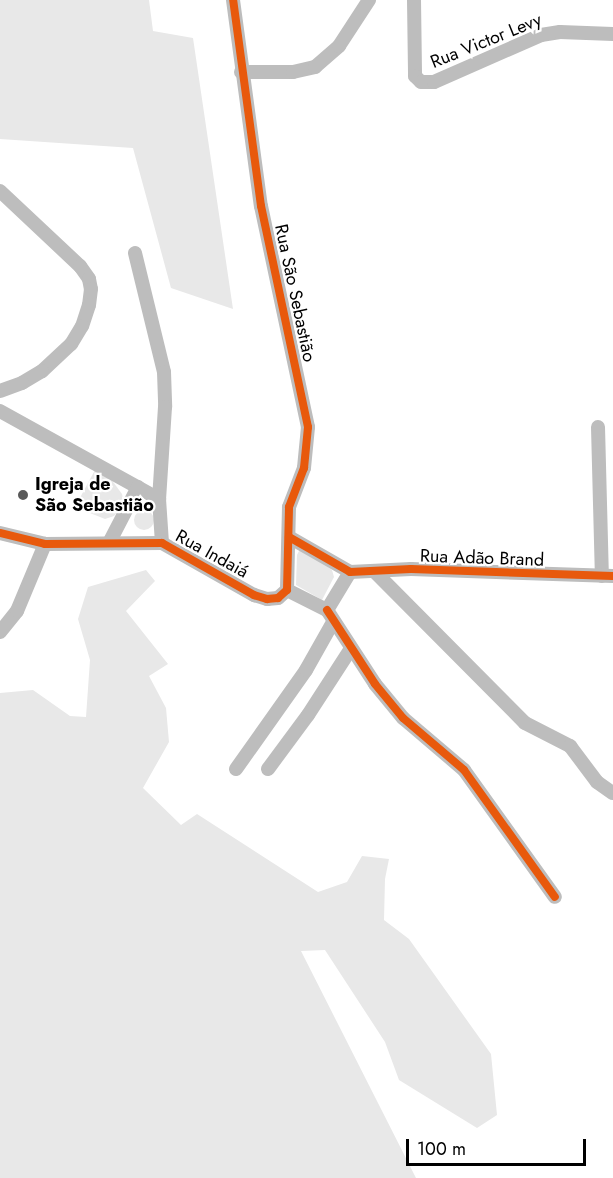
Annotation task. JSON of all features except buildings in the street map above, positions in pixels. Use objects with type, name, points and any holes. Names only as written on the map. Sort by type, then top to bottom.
[{"type":"street","name":"Rua São Sebastião","points":[[233,0],[261,206],[308,427],[304,468],[289,507],[287,590]]},
{"type":"street","points":[[242,72],[293,72],[315,68],[339,46],[369,0]]},
{"type":"street","name":"Rua Victor Levy","points":[[414,0],[415,76],[421,82],[434,82],[541,35],[560,32],[613,34]]},
{"type":"street","points":[[0,191],[80,266],[89,279],[91,290],[82,326],[70,344],[42,371],[22,383],[0,391]]},
{"type":"street","points":[[135,253],[164,372],[165,407],[159,499],[162,543]]},
{"type":"street","points":[[0,411],[159,499]]},
{"type":"street","points":[[598,427],[608,576]]},
{"type":"street","points":[[110,543],[138,487]]},
{"type":"street","name":"Rua Indaiá","points":[[0,533],[45,544],[162,543],[254,595],[267,599],[278,598],[287,590]]},
{"type":"street","points":[[236,770],[306,670],[350,572],[289,537]]},
{"type":"street","points":[[0,632],[17,611],[45,544]]},
{"type":"street","name":"Rua Adão Brand","points":[[350,572],[376,573],[411,569],[608,576]]},
{"type":"street","points":[[376,573],[525,723],[570,746],[597,782],[613,793]]},
{"type":"street","points":[[287,590],[330,616],[350,650],[403,718],[464,770],[555,897]]},
{"type":"street","points":[[268,769],[308,715],[350,650]]},
{"type":"shaded area","points":[[0,0],[149,0],[153,31],[193,38],[233,309],[171,288],[133,148],[0,139]]},
{"type":"shaded area","points":[[95,470],[111,479],[122,494],[124,503],[114,516],[105,519],[75,507]]},
{"type":"shaded area","points":[[140,510],[148,510],[154,516],[154,524],[148,530],[140,530],[134,524],[134,516]]},
{"type":"shaded area","points":[[304,550],[332,570],[334,577],[322,600],[296,585],[297,555],[299,551]]},
{"type":"shaded area","points":[[146,570],[155,581],[126,611],[168,664],[149,676],[166,708],[169,742],[143,788],[181,825],[197,814],[318,892],[347,882],[362,856],[389,859],[385,879],[384,920],[409,939],[491,1054],[497,1115],[477,1128],[399,1080],[385,1042],[325,950],[301,951],[416,1178],[0,1178],[0,693],[33,690],[70,716],[86,717],[90,660],[78,619],[88,587]]},
{"type":"cycle path","points":[[0,533],[45,544],[162,543],[254,595],[267,599],[278,598],[287,590],[289,507],[304,468],[308,427],[261,206],[233,0]]},
{"type":"cycle path","points":[[289,537],[350,572],[411,569],[613,576]]},
{"type":"cycle path","points":[[327,610],[375,684],[403,718],[464,770],[555,897]]},
{"type":"place","name":"Igreja de São Sebastião","points":[[23,495]]}]
